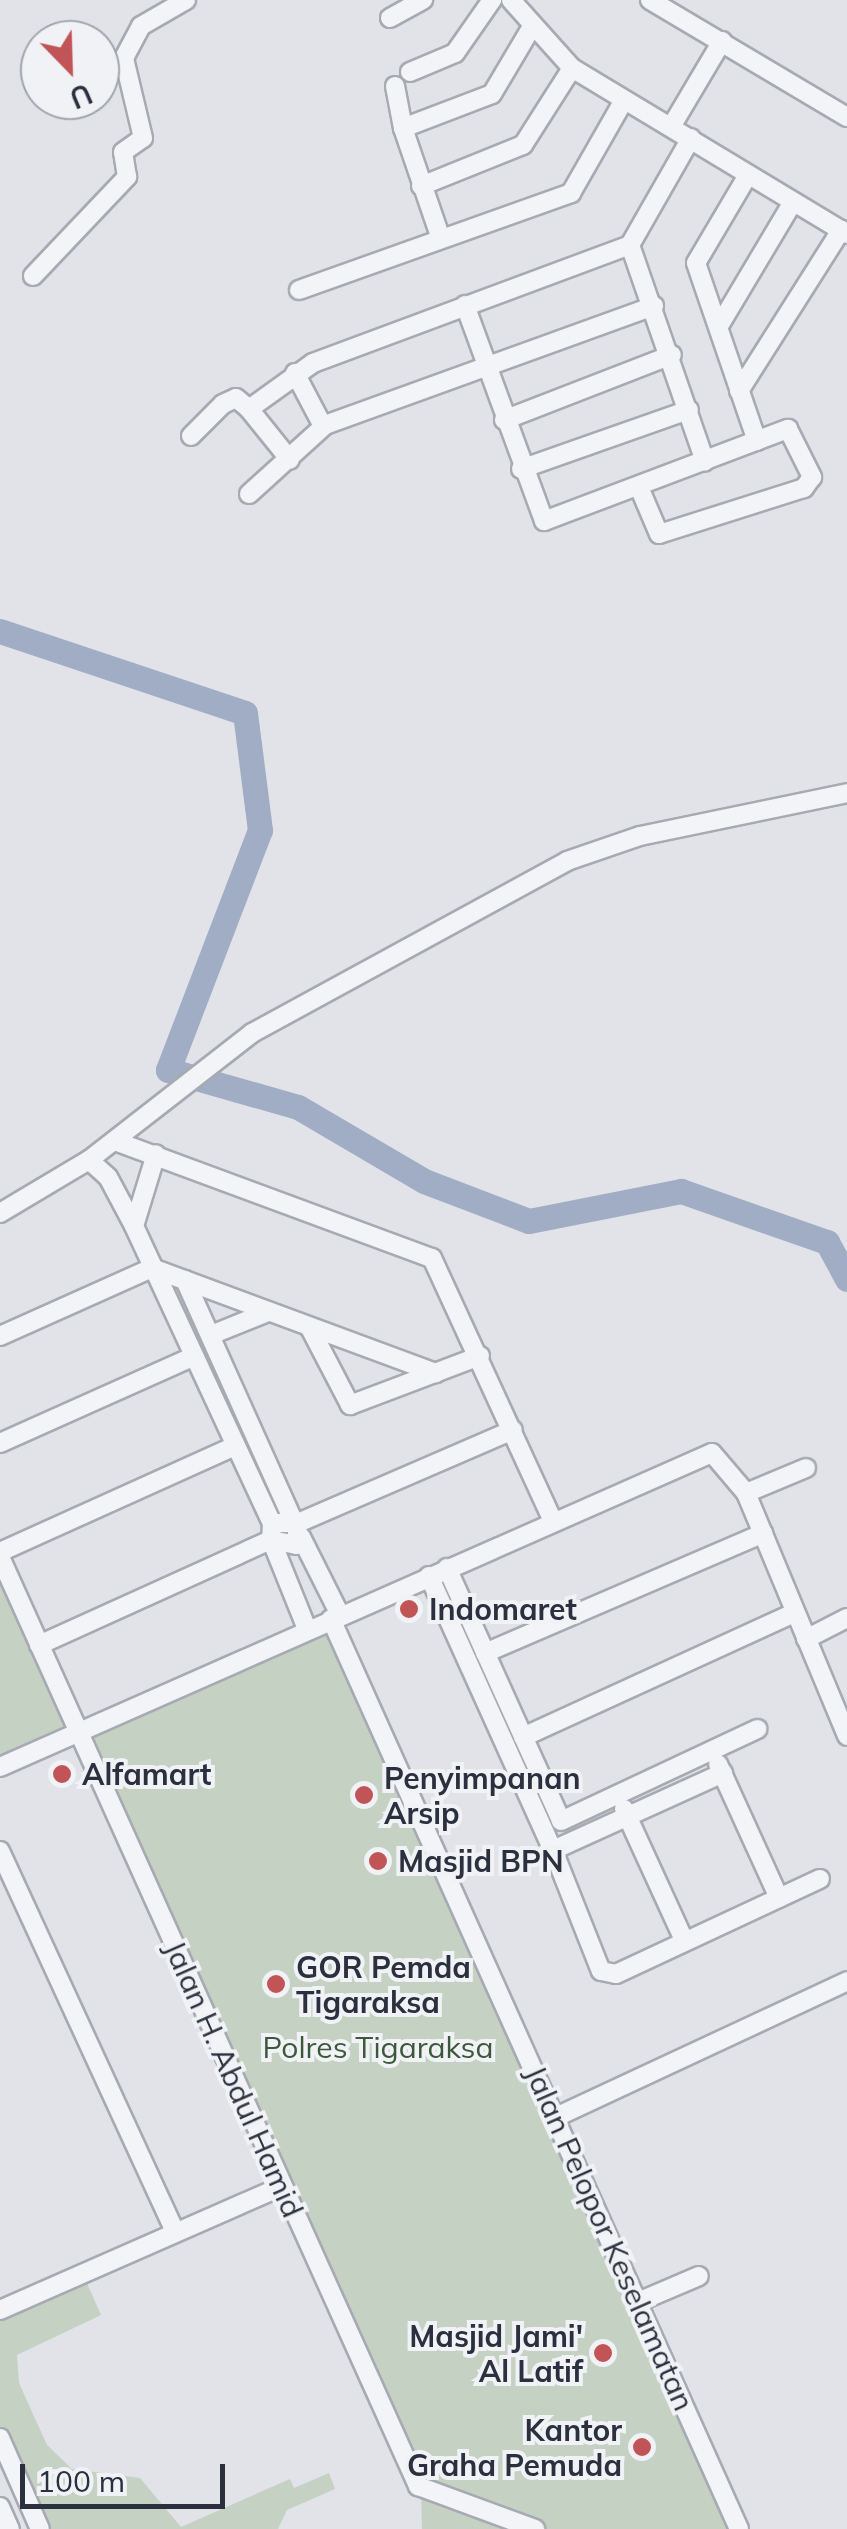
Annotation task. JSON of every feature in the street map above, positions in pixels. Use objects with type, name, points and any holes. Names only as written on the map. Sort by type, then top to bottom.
[{"type":"street","points":[[33,276],[127,177],[123,152],[143,138],[124,58],[141,26],[186,0]]},
{"type":"street","points":[[390,18],[423,0]]},
{"type":"street","points":[[410,72],[455,52],[492,0]]},
{"type":"street","points":[[512,0],[572,68],[844,232],[739,391]]},
{"type":"street","points":[[650,0],[847,118]]},
{"type":"street","points":[[402,128],[492,94],[533,25]]},
{"type":"street","points":[[671,127],[722,41]]},
{"type":"street","points":[[421,186],[522,145],[572,68]]},
{"type":"street","points":[[395,86],[402,128],[441,240]]},
{"type":"street","points":[[298,290],[570,192],[624,100]]},
{"type":"street","points":[[249,409],[295,373],[630,244],[691,138]]},
{"type":"street","points":[[748,174],[696,257],[756,441]]},
{"type":"street","points":[[719,326],[793,202]]},
{"type":"street","points":[[630,244],[672,354],[705,460]]},
{"type":"street","points":[[466,305],[520,469],[544,521],[792,430],[810,483],[660,534],[638,487]]},
{"type":"street","points":[[249,494],[323,426],[654,306]]},
{"type":"street","points":[[504,420],[672,354]]},
{"type":"street","points":[[295,373],[323,426]]},
{"type":"street","points":[[191,436],[236,398],[290,460]]},
{"type":"street","points":[[520,469],[689,410]]},
{"type":"street","points":[[0,1213],[115,1141],[252,1033],[566,861],[640,836],[847,794]]},
{"type":"street","points":[[115,1141],[428,1254],[480,1356],[552,1519]]},
{"type":"street","points":[[134,1226],[156,1154]]},
{"type":"street","points":[[88,1160],[108,1176],[134,1226],[272,1535],[307,1629]]},
{"type":"street","points":[[0,1336],[152,1268],[436,1373]]},
{"type":"street","name":"Jalan Pelopor Keselamatan","points":[[184,1280],[297,1526],[739,2529]]},
{"type":"street","points":[[211,1335],[268,1312]]},
{"type":"street","points":[[310,1328],[350,1404],[480,1356]]},
{"type":"street","points":[[0,1443],[192,1356]]},
{"type":"street","points":[[38,1645],[272,1535],[512,1430]]},
{"type":"street","points":[[0,1554],[233,1447]]},
{"type":"street","points":[[0,1767],[552,1519],[712,1452],[746,1493],[847,1736]]},
{"type":"street","points":[[746,1493],[806,1468]]},
{"type":"street","points":[[272,1535],[288,1548],[297,1526]]},
{"type":"street","points":[[485,1652],[763,1533]]},
{"type":"street","name":"Jalan H. Abdul Hamid","points":[[0,1554],[418,2486],[535,2529]]},
{"type":"street","points":[[447,1568],[485,1652],[493,1692],[601,1971],[616,1974],[820,1879]]},
{"type":"street","points":[[429,1576],[493,1692],[524,1737],[561,1821],[757,1729]]},
{"type":"street","points":[[524,1737],[794,1613]]},
{"type":"street","points":[[806,1639],[847,1618]]},
{"type":"street","points":[[712,1750],[779,1898]]},
{"type":"street","points":[[553,1850],[723,1773]]},
{"type":"street","points":[[618,1795],[684,1940]]},
{"type":"street","points":[[0,1850],[175,2232]]},
{"type":"street","points":[[556,2118],[847,1981]]},
{"type":"street","points":[[0,2310],[282,2186]]},
{"type":"street","points":[[638,2302],[698,2276]]},
{"type":"street","points":[[0,2438],[40,2529]]},
{"type":"street","points":[[0,2507],[10,2529]]},
{"type":"green space","points":[[0,1558],[76,1729],[0,1763]]},
{"type":"green space","name":"Polres Tigaraksa","points":[[330,1632],[741,2529],[545,2529],[427,2483],[88,1736]]},
{"type":"green space","points":[[83,2274],[101,2315],[17,2355],[19,2383],[47,2445],[72,2469],[140,2478],[181,2527],[290,2479],[294,2488],[329,2473],[335,2489],[287,2510],[278,2529],[40,2529],[0,2438],[0,2310]]},
{"type":"green space","points":[[421,2489],[531,2529],[422,2529]]},
{"type":"waterway","points":[[0,631],[245,713],[260,830],[168,1070],[298,1107],[424,1181],[529,1221],[681,1191],[827,1242],[847,1279]]},
{"type":"place","name":"Indomaret","points":[[409,1609]]},
{"type":"place","name":"Alfamart","points":[[62,1774]]},
{"type":"place","name":"Penyimpanan Arsip","points":[[364,1795]]},
{"type":"place","name":"Masjid BPN","points":[[378,1861]]},
{"type":"place","name":"GOR Pemda Tigaraksa","points":[[276,1984]]},
{"type":"place","name":"Masjid Jami' Al Latif","points":[[603,2353]]},
{"type":"place","name":"Kantor Graha Pemuda","points":[[642,2447]]}]
